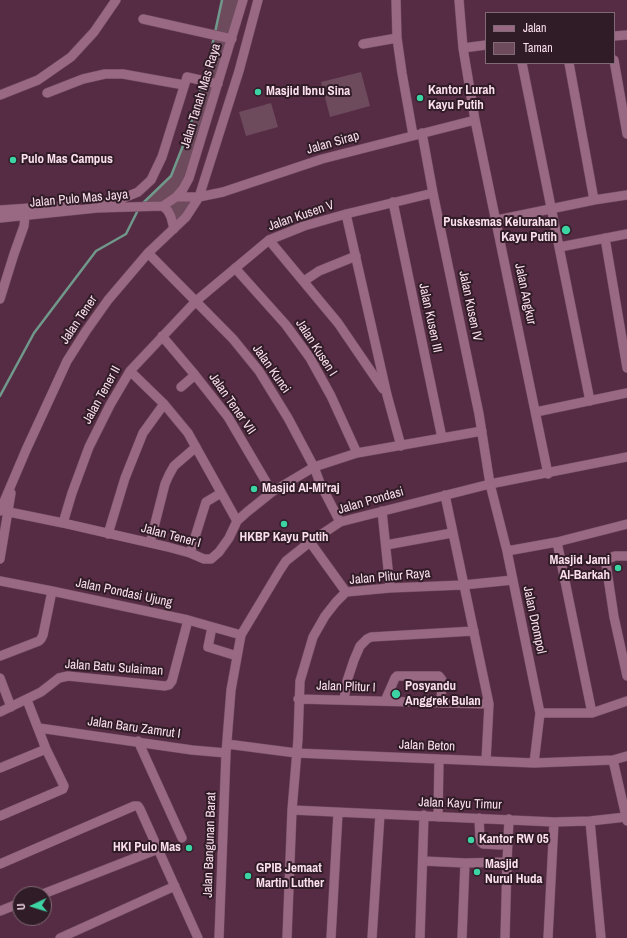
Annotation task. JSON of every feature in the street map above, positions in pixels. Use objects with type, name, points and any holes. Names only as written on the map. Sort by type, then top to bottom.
[{"type":"street","points":[[0,95],[38,80],[71,57],[94,32],[116,0]]},
{"type":"street","name":"Jalan Tanah Mas Raya","points":[[176,197],[183,189],[189,178],[217,83],[228,39],[243,0]]},
{"type":"street","points":[[199,198],[239,71],[258,0]]},
{"type":"street","points":[[396,0],[397,38],[413,135]]},
{"type":"street","name":"Jalan Angkur","points":[[459,0],[463,48],[475,120],[548,474]]},
{"type":"street","points":[[143,19],[228,39]]},
{"type":"street","points":[[615,36],[627,35]]},
{"type":"street","points":[[363,44],[397,38]]},
{"type":"street","points":[[463,48],[485,46]]},
{"type":"street","points":[[522,64],[590,401]]},
{"type":"street","points":[[569,64],[594,200]]},
{"type":"street","points":[[615,64],[627,134]]},
{"type":"street","points":[[47,93],[83,79],[105,74],[123,74],[184,85]]},
{"type":"street","points":[[0,210],[96,206],[121,199],[138,192],[151,180],[162,157],[187,77],[217,83]]},
{"type":"street","name":"Jalan Sirap","points":[[176,197],[199,198],[223,192],[322,159],[475,120]]},
{"type":"street","name":"Jalan Kusen IV","points":[[422,133],[482,431],[490,484]]},
{"type":"street","name":"Jalan Kusen V","points":[[196,301],[269,240],[304,226],[346,214],[433,193]]},
{"type":"street","points":[[496,220],[594,200],[627,195]]},
{"type":"street","points":[[174,229],[168,211],[162,206],[176,197]]},
{"type":"street","name":"Jalan Tener","points":[[0,559],[4,510],[13,480],[67,361],[108,300],[148,253],[186,217],[199,198]]},
{"type":"street","name":"Jalan Kusen III","points":[[393,202],[442,438]]},
{"type":"street","name":"Jalan Pulo Mas Jaya","points":[[0,218],[26,216],[96,206],[162,206]]},
{"type":"street","points":[[346,214],[387,395],[401,446]]},
{"type":"street","points":[[0,299],[26,216]]},
{"type":"street","points":[[560,247],[627,234]]},
{"type":"street","points":[[605,238],[627,368]]},
{"type":"street","points":[[269,240],[338,323],[387,395]]},
{"type":"street","name":"Jalan Kunci","points":[[148,253],[233,339],[259,371],[288,418],[314,467],[320,483],[340,522]]},
{"type":"street","points":[[304,281],[319,271],[356,256]]},
{"type":"street","name":"Jalan Kusen I","points":[[235,268],[286,325],[310,358],[331,396],[357,453]]},
{"type":"street","name":"Jalan Tener II","points":[[63,523],[89,447],[110,405],[130,371],[196,301]]},
{"type":"street","name":"Jalan Tener VII","points":[[162,336],[195,374],[228,417],[272,492]]},
{"type":"street","points":[[130,371],[164,404],[188,433],[237,521]]},
{"type":"street","points":[[181,388],[195,374]]},
{"type":"street","points":[[536,412],[627,393]]},
{"type":"street","points":[[108,534],[125,478],[143,433],[164,404]]},
{"type":"street","name":"Jalan Tener I","points":[[4,510],[150,543],[208,559],[215,556],[229,538],[237,521],[272,492],[314,467],[357,453],[482,431]]},
{"type":"street","points":[[150,543],[165,484],[169,475],[174,466],[196,447]]},
{"type":"street","name":"Jalan Pondasi","points":[[226,748],[231,690],[241,635],[286,561],[310,542],[340,522],[490,484],[548,474],[627,457]]},
{"type":"street","name":"Jalan Drompol","points":[[490,484],[507,551],[540,713],[534,763]]},
{"type":"street","points":[[190,553],[206,502],[221,493]]},
{"type":"street","points":[[445,495],[489,704],[486,761]]},
{"type":"street","points":[[382,511],[390,588]]},
{"type":"street","points":[[507,551],[557,542],[627,524]]},
{"type":"street","points":[[386,545],[452,534]]},
{"type":"street","points":[[310,542],[346,592]]},
{"type":"street","points":[[557,542],[592,713]]},
{"type":"street","points":[[627,556],[615,556],[607,560],[606,564],[614,617],[627,676]]},
{"type":"street","name":"Jalan Plitur Raya","points":[[287,938],[292,810],[298,739],[298,699],[300,681],[313,638],[325,616],[346,592],[513,580]]},
{"type":"street","name":"Jalan Pondasi Ujung","points":[[0,581],[52,590],[188,620],[241,635]]},
{"type":"street","points":[[0,656],[41,639],[52,590]]},
{"type":"street","name":"Jalan Batu Sulaiman","points":[[0,712],[27,700],[46,689],[59,678],[64,677],[165,686],[169,685],[172,681],[188,620]]},
{"type":"street","points":[[212,627],[208,647],[237,656]]},
{"type":"street","points":[[344,700],[346,681],[360,646],[367,638],[474,631]]},
{"type":"street","points":[[386,701],[397,676],[439,676],[442,680],[441,703]]},
{"type":"street","points":[[0,678],[11,707]]},
{"type":"street","name":"Jalan Plitur I","points":[[298,699],[489,704]]},
{"type":"street","points":[[0,816],[63,789],[64,786],[46,749],[27,700]]},
{"type":"street","points":[[540,713],[592,713],[627,701]]},
{"type":"street","name":"Jalan Baru Zamrut I","points":[[38,728],[138,741],[192,750],[226,748]]},
{"type":"street","points":[[138,741],[182,838]]},
{"type":"street","name":"Jalan Beton","points":[[226,748],[296,753],[534,763],[613,760],[627,756]]},
{"type":"street","name":"Jalan Bangunan Barat","points":[[219,938],[226,748]]},
{"type":"street","points":[[0,768],[46,749]]},
{"type":"street","points":[[438,817],[440,759]]},
{"type":"street","points":[[613,760],[626,819]]},
{"type":"street","points":[[0,864],[134,806],[138,806],[198,938]]},
{"type":"street","name":"Jalan Kayu Timur","points":[[292,810],[554,822],[626,819]]},
{"type":"street","points":[[331,938],[338,813]]},
{"type":"street","points":[[372,938],[380,814]]},
{"type":"street","points":[[420,938],[424,815]]},
{"type":"street","points":[[479,818],[481,842],[483,844],[501,845]]},
{"type":"street","points":[[505,938],[509,819]]},
{"type":"street","points":[[590,821],[601,938]]},
{"type":"street","points":[[548,938],[554,822]]},
{"type":"street","points":[[52,890],[158,848]]},
{"type":"street","points":[[423,861],[465,863],[507,862]]},
{"type":"street","points":[[462,938],[465,863]]},
{"type":"street","points":[[60,938],[175,886]]},
{"type":"street","points":[[0,911],[12,906]]},
{"type":"green space","points":[[222,0],[242,0],[189,178],[176,197],[199,197],[174,229],[168,211],[140,206],[171,176],[188,133],[208,65]]},
{"type":"green space","points":[[361,72],[370,106],[330,117],[321,82]]},
{"type":"green space","points":[[271,103],[278,127],[246,136],[239,112]]},
{"type":"waterway","points":[[208,65],[222,0]]},
{"type":"waterway","points":[[142,204],[171,176],[188,133],[201,88]]},
{"type":"waterway","points":[[0,396],[34,333],[96,251],[126,234],[139,208]]},
{"type":"place","name":"Masjid Ibnu Sina","points":[[258,92]]},
{"type":"place","name":"Kantor Lurah Kayu Putih","points":[[420,98]]},
{"type":"place","name":"Pulo Mas Campus","points":[[13,160]]},
{"type":"place","name":"Puskesmas Kelurahan Kayu Putih","points":[[566,230]]},
{"type":"place","name":"Masjid Al-Mi'raj","points":[[254,489]]},
{"type":"place","name":"HKBP Kayu Putih","points":[[284,524]]},
{"type":"place","name":"Masjid Jami Al-Barkah","points":[[618,568]]},
{"type":"place","name":"Posyandu Anggrek Bulan","points":[[396,694]]},
{"type":"place","name":"Kantor RW 05","points":[[471,840]]},
{"type":"place","name":"HKI Pulo Mas","points":[[189,848]]},
{"type":"place","name":"Masjid Nurul Huda","points":[[477,872]]},
{"type":"place","name":"GPIB Jemaat Martin Luther","points":[[248,876]]}]
